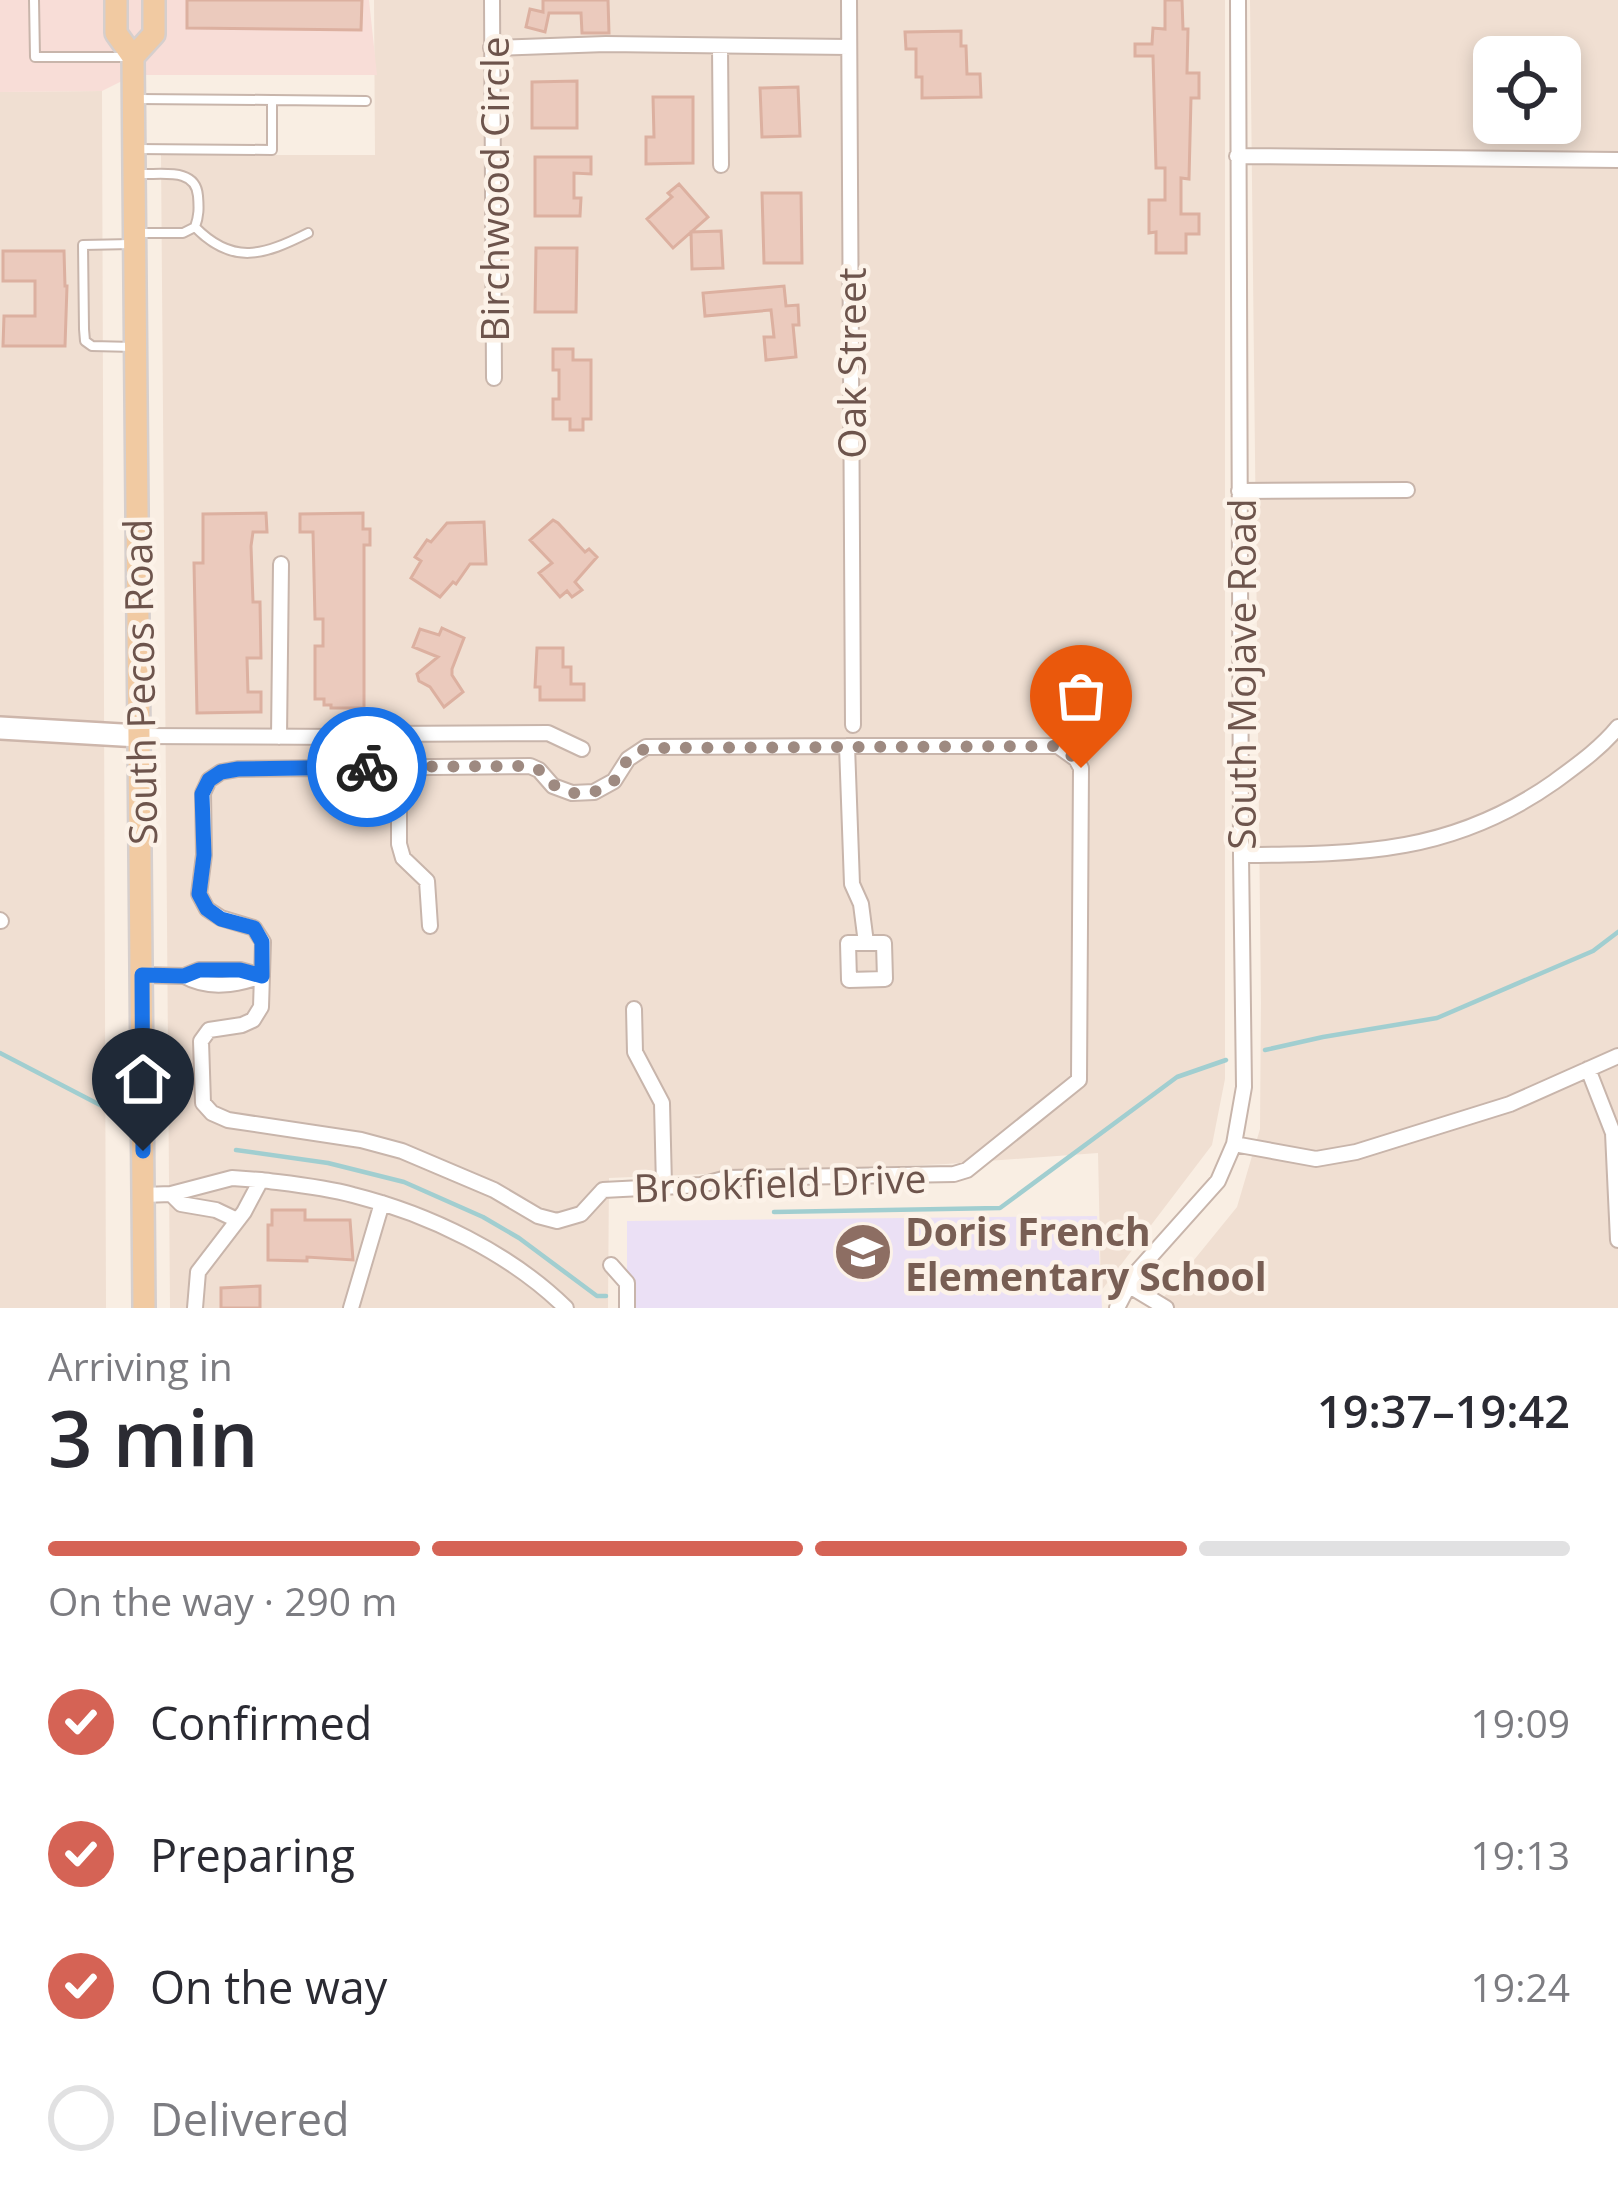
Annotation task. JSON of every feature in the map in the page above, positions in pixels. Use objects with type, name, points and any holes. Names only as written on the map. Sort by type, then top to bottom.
[{"type":"main road","name":"South Pecos Road","points":[[116,0],[116,33],[133,57],[134,98],[144,1308]]},
{"type":"main road","name":"South Pecos Road","points":[[133,57],[154,34],[154,0]]},
{"type":"street","name":"Birchwood Circle","points":[[492,0],[494,378]]},
{"type":"street","name":"Oak Street","points":[[849,0],[853,725]]},
{"type":"street","name":"South Mojave Road","points":[[1118,1308],[1134,1275],[1218,1181],[1234,1144],[1244,1087],[1238,0]]},
{"type":"street","points":[[491,48],[606,44],[849,47]]},
{"type":"street","points":[[720,47],[721,165]]},
{"type":"street","points":[[1238,156],[1618,160]]},
{"type":"street","points":[[1239,491],[1407,490]]},
{"type":"street","points":[[279,737],[281,564]]},
{"type":"street","points":[[1241,855],[1346,854],[1436,839],[1528,800],[1587,759],[1618,727]]},
{"type":"street","points":[[0,728],[139,736],[548,733],[582,748]]},
{"type":"street","points":[[847,746],[852,884],[861,904],[866,943]]},
{"type":"street","name":"Brookfield Drive","points":[[1058,746],[1081,768],[1079,1080],[967,1170],[954,1174],[727,1178],[700,1185],[603,1190],[581,1214],[557,1221],[402,1151],[361,1140],[228,1120],[212,1113],[203,1103],[201,1041],[209,1030],[254,1020],[261,1007],[262,942],[254,928],[221,919],[207,909],[199,894],[204,855],[202,794],[209,780],[238,769],[399,766],[530,766],[572,793],[594,792],[614,781],[628,759],[646,748],[1058,746]]},
{"type":"street","points":[[399,766],[399,844],[403,858],[427,881],[430,926]]},
{"type":"street","points":[[142,975],[184,976],[198,984],[230,977],[240,984],[262,976]]},
{"type":"street","points":[[634,1009],[635,1052],[662,1103],[664,1186]]},
{"type":"street","points":[[1234,1144],[1316,1159],[1356,1151],[1510,1104],[1618,1056]]},
{"type":"street","points":[[1588,1069],[1613,1133],[1618,1240]]},
{"type":"street","points":[[143,1196],[220,1180],[261,1180],[350,1193],[445,1227],[488,1249],[566,1308]]},
{"type":"street","points":[[195,1308],[198,1272],[261,1180]]},
{"type":"street","points":[[171,1193],[181,1204],[216,1210],[237,1220]]},
{"type":"street","points":[[351,1308],[382,1203]]},
{"type":"street","points":[[611,1264],[628,1282],[627,1308]]},
{"type":"street","points":[[1128,1285],[1166,1308]]},
{"type":"lane","points":[[34,0],[35,57],[133,57]]},
{"type":"lane","points":[[134,98],[366,101]]},
{"type":"lane","points":[[134,149],[272,150],[272,100]]},
{"type":"lane","points":[[134,174],[194,180],[200,215],[195,227],[183,233],[83,245],[86,341],[92,346],[136,346]]},
{"type":"lane","points":[[195,227],[223,250],[244,253],[276,249],[308,233]]},
{"type":"lane","points":[[216,1210],[220,1180]]},
{"type":"shaded area","points":[[0,0],[369,0],[377,75],[134,75],[102,91],[0,92]]},
{"type":"shaded area","points":[[374,0],[1225,0],[1225,1079],[1212,1145],[1101,1291],[1098,1153],[609,1178],[608,1308],[170,1308],[161,155],[375,155]]},
{"type":"shaded area","points":[[1250,0],[1618,0],[1618,1308],[1155,1308],[1237,1207],[1260,1129]]},
{"type":"shaded area","points":[[102,91],[106,1308],[0,1308],[0,92]]},
{"type":"shaded area","name":"Doris French Elementary School","points":[[1097,1216],[1102,1308],[627,1308],[627,1221]]},
{"type":"building","points":[[187,0],[362,0],[361,30],[187,28]]},
{"type":"building","points":[[543,0],[608,0],[609,33],[582,33],[581,13],[549,13],[545,32],[526,27],[530,9],[543,12]]},
{"type":"building","points":[[1165,0],[1182,0],[1183,29],[1188,29],[1187,73],[1199,73],[1199,98],[1191,98],[1189,179],[1181,178],[1181,214],[1199,214],[1199,234],[1186,234],[1186,253],[1156,253],[1156,232],[1149,233],[1149,200],[1165,200],[1165,168],[1156,168],[1153,56],[1135,56],[1135,44],[1152,44],[1153,28],[1165,29]]},
{"type":"building","points":[[961,31],[967,74],[980,74],[981,97],[922,98],[916,49],[906,49],[905,32]]},
{"type":"building","points":[[577,81],[577,128],[532,128],[532,82]]},
{"type":"building","points":[[798,87],[800,136],[762,137],[760,88]]},
{"type":"building","points":[[653,97],[693,97],[693,163],[646,164],[646,137],[654,137]]},
{"type":"building","points":[[535,157],[591,157],[591,174],[574,173],[580,216],[535,216]]},
{"type":"building","points":[[679,184],[708,217],[673,248],[647,219],[672,197],[668,193]]},
{"type":"building","points":[[762,193],[801,193],[802,263],[764,263]]},
{"type":"building","points":[[721,231],[723,268],[692,269],[691,232]]},
{"type":"building","points":[[536,248],[577,248],[576,312],[535,312]]},
{"type":"building","points":[[3,251],[64,251],[65,346],[3,346],[4,316],[35,316],[35,281],[3,281]]},
{"type":"building","points":[[784,286],[786,306],[798,305],[799,325],[793,325],[796,357],[766,360],[764,337],[774,337],[771,310],[705,316],[703,293]]},
{"type":"building","points":[[553,349],[573,349],[573,360],[591,360],[591,419],[583,419],[583,430],[570,430],[570,419],[553,419],[559,370],[553,370]]},
{"type":"building","points":[[266,513],[267,532],[253,532],[251,546],[253,602],[260,602],[261,658],[247,658],[248,692],[261,692],[261,712],[197,713],[194,563],[203,563],[203,514]]},
{"type":"building","points":[[363,513],[363,529],[370,529],[370,545],[364,545],[364,708],[331,708],[324,705],[324,699],[315,699],[315,646],[323,646],[323,619],[315,619],[313,532],[300,532],[300,514]]},
{"type":"building","points":[[553,520],[585,552],[589,549],[597,557],[575,582],[582,590],[572,597],[567,591],[560,597],[539,573],[552,563],[530,540]]},
{"type":"building","points":[[484,522],[486,564],[470,564],[440,597],[411,578],[421,561],[415,557],[447,523]]},
{"type":"building","points":[[442,628],[464,638],[452,669],[463,692],[444,707],[417,674],[438,657],[413,647],[420,629],[439,635]]},
{"type":"building","points":[[537,648],[563,648],[563,667],[571,667],[571,684],[584,684],[584,700],[540,700],[540,687],[535,687]]},
{"type":"building","points":[[272,1210],[305,1210],[305,1220],[350,1220],[353,1260],[268,1260]]},
{"type":"building","points":[[260,1286],[260,1308],[221,1308],[221,1288]]},
{"type":"waterway","points":[[1265,1050],[1437,1018],[1593,951],[1618,932]]},
{"type":"waterway","points":[[0,1053],[102,1106]]},
{"type":"waterway","points":[[774,1212],[1000,1208],[1177,1077],[1226,1060]]},
{"type":"waterway","points":[[236,1150],[328,1163],[404,1182],[483,1217],[597,1296],[606,1296]]},
{"type":"way so far","points":[[367,767],[530,766],[572,793],[594,792],[614,781],[628,759],[646,748],[1058,746],[1081,768]]},
{"type":"place","name":"Doris French Elementary School","points":[[863,1252]]},
{"type":"route","points":[[143,1151],[142,975],[240,970],[262,976],[262,942],[254,928],[221,919],[207,909],[199,894],[204,855],[202,794],[209,780],[238,769],[367,767]]}]
